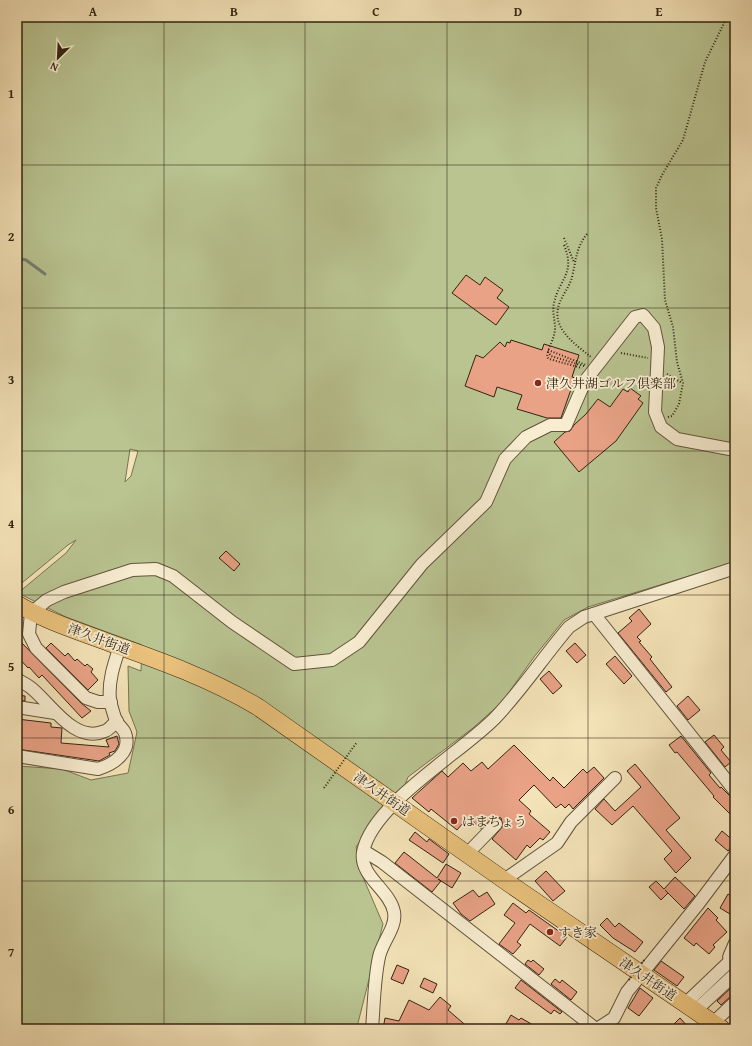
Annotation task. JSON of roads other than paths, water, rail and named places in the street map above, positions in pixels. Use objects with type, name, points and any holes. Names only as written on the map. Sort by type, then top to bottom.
[{"type":"highway","name":"津久井街道","points":[[17,604],[32,613],[192,673],[231,690],[258,707],[504,880],[638,971],[717,1027]]},
{"type":"street","points":[[111,702],[98,702],[86,698],[36,648],[29,634],[32,613],[47,600],[64,592],[132,570],[156,570],[173,576],[232,622],[294,664],[332,660],[359,642],[422,564],[486,502],[505,459],[526,436],[550,425],[566,425],[592,367],[635,316],[643,315],[654,328],[658,347],[655,412],[661,427],[677,440],[735,450]]},
{"type":"street","points":[[372,1029],[379,956],[394,922],[395,913],[387,893],[372,879],[365,866],[364,851],[370,831],[407,791],[494,720],[569,627],[584,617],[735,568]]},
{"type":"street","points":[[594,614],[735,791]]},
{"type":"street","points":[[17,756],[98,769],[110,765],[121,756],[127,744],[125,732],[117,721],[111,702],[109,687],[120,646]]},
{"type":"street","points":[[17,679],[31,687],[55,713],[75,729],[92,734],[105,731],[117,721]]},
{"type":"street","points":[[17,708],[55,713]]},
{"type":"street","points":[[504,880],[557,842],[571,822],[615,778]]},
{"type":"street","points":[[467,854],[496,824]]},
{"type":"street","points":[[364,851],[382,862],[596,1029],[614,1018],[638,971],[699,903],[735,855]]},
{"type":"street","points":[[690,1007],[733,964],[730,954],[735,943]]},
{"type":"street","points":[[690,1007],[735,974]]},
{"type":"street","points":[[717,1027],[735,1002]]},
{"type":"waterway","points":[[17,258],[26,260],[45,274]]},
{"type":"place","name":"津久井湖ゴルフ倶楽部","points":[[538,383]]},
{"type":"place","name":"はまちょう","points":[[454,821]]},
{"type":"place","name":"すき家","points":[[550,932]]}]
